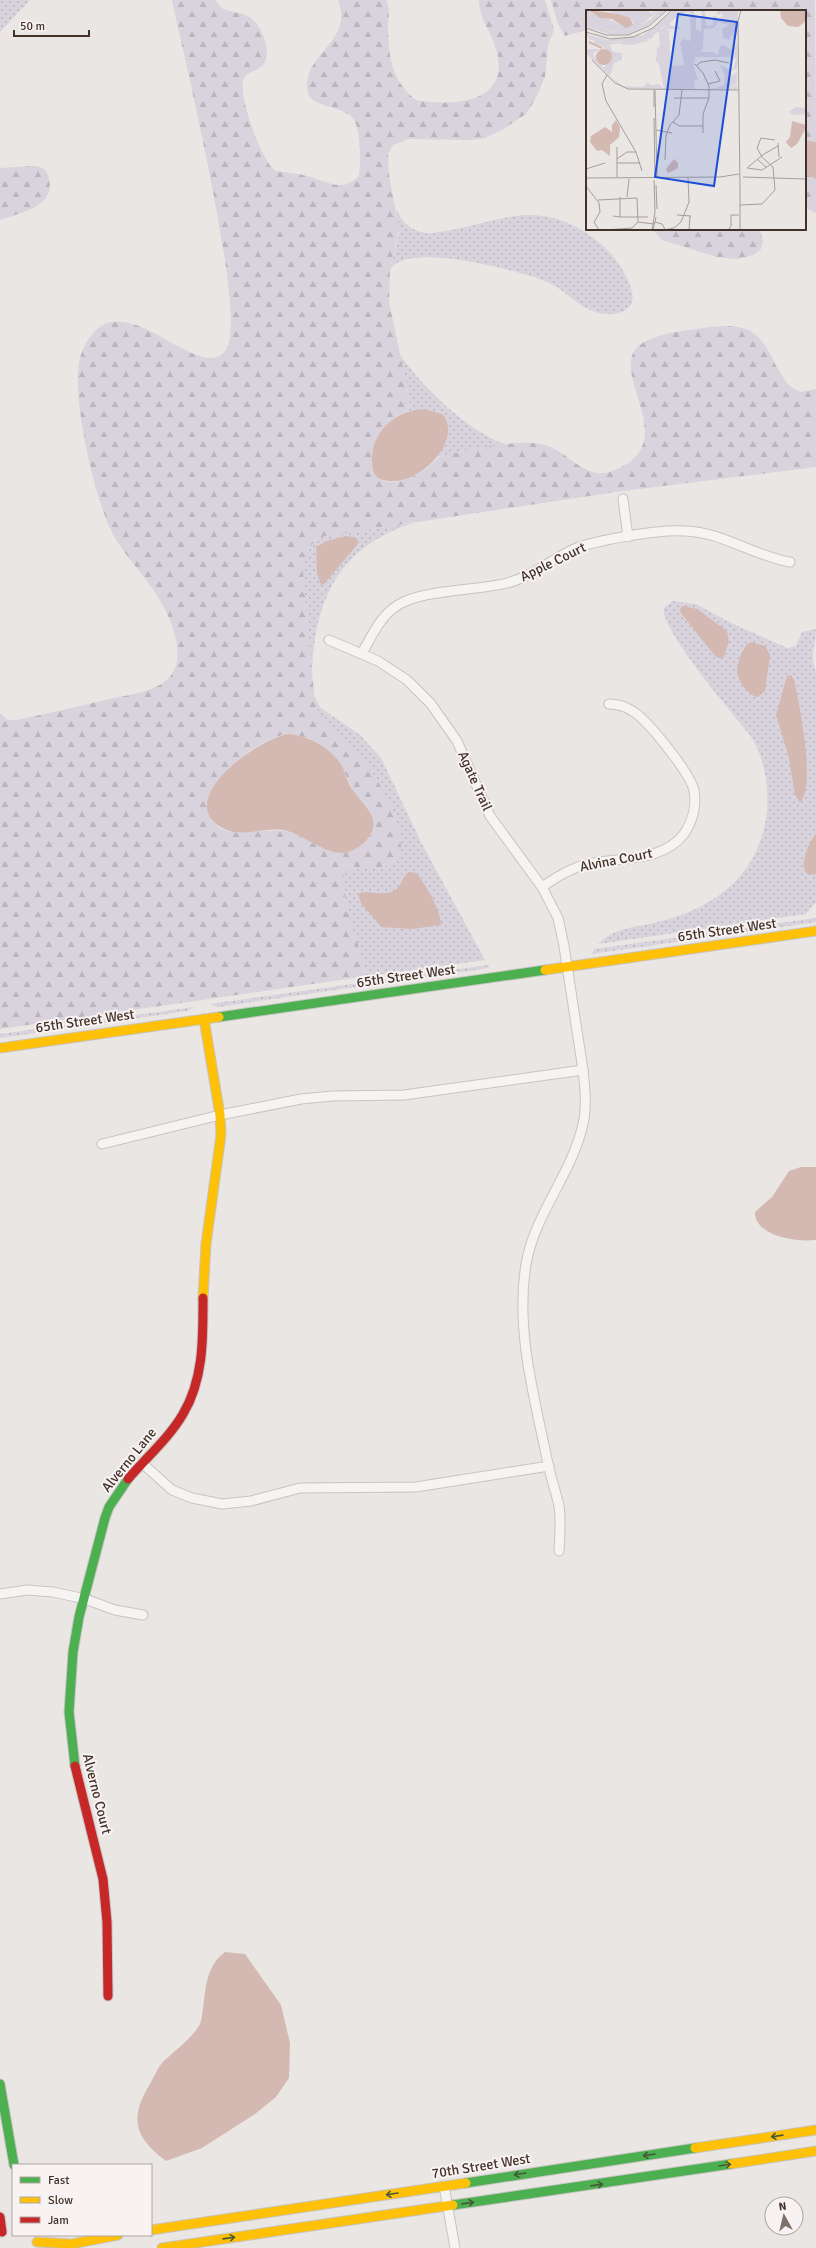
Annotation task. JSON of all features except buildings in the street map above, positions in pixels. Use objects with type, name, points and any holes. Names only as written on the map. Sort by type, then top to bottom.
[{"type":"street","points":[[623,499],[628,537]]},
{"type":"street","name":"Apple Court","points":[[362,653],[384,617],[404,602],[423,596],[508,583],[519,579],[581,546],[628,537],[673,531],[695,531],[768,557],[790,562]]},
{"type":"street","name":"Agate Trail","points":[[329,640],[362,653],[401,675],[420,692],[436,711],[462,749],[490,816],[542,887],[559,923],[583,1070],[585,1105],[582,1130],[572,1156],[541,1215],[532,1238],[524,1281],[524,1335],[558,1505],[559,1551]]},
{"type":"street","name":"Alvina Court","points":[[542,887],[580,866],[661,851],[679,839],[692,818],[695,805],[694,791],[685,770],[637,714],[625,707],[609,704]]},
{"type":"street","name":"65th Street West","points":[[0,1048],[816,931]]},
{"type":"street","name":"Alverno Lane","points":[[85,1599],[109,1508],[142,1463],[168,1436],[190,1401],[201,1361],[203,1344],[204,1261],[221,1135],[220,1115],[204,1019]]},
{"type":"street","points":[[102,1144],[220,1115],[301,1099],[332,1096],[404,1095],[583,1070]]},
{"type":"street","points":[[142,1463],[172,1490],[192,1498],[222,1504],[251,1501],[300,1488],[416,1488],[549,1466]]},
{"type":"street","points":[[0,1594],[42,1591],[85,1599],[115,1610],[143,1615]]},
{"type":"street","name":"Alverno Court","points":[[85,1599],[73,1652],[69,1714],[73,1756],[95,1840],[105,1892],[108,1942],[108,1996]]},
{"type":"street","points":[[0,2084],[14,2164]]},
{"type":"street","name":"70th Street West","points":[[152,2230],[816,2130]]},
{"type":"street","points":[[162,2248],[447,2207],[816,2151]]},
{"type":"street","points":[[444,2186],[455,2248]]},
{"type":"street","points":[[0,2217],[4,2232]]},
{"type":"street","points":[[30,2236],[38,2245],[77,2243],[113,2236]]},
{"type":"green space","points":[[0,0],[30,0],[0,32]]},
{"type":"green space","points":[[172,0],[215,0],[226,10],[246,15],[252,19],[258,26],[264,38],[267,50],[266,59],[263,64],[245,76],[243,81],[244,101],[258,144],[264,156],[270,166],[276,171],[303,175],[327,183],[339,185],[346,184],[359,176],[360,154],[357,128],[352,117],[347,113],[321,104],[310,98],[307,80],[311,68],[334,38],[339,27],[341,15],[338,0],[386,0],[389,9],[388,35],[390,56],[396,76],[408,93],[416,100],[447,103],[476,97],[488,91],[496,81],[499,67],[496,49],[483,19],[479,0],[545,0],[554,30],[548,45],[545,77],[535,100],[526,114],[502,130],[485,138],[471,140],[408,139],[393,145],[388,154],[389,175],[399,229],[390,270],[389,302],[410,402],[408,411],[389,422],[377,438],[374,446],[372,463],[374,471],[378,477],[384,481],[393,482],[402,480],[419,473],[444,455],[481,448],[522,443],[545,445],[554,449],[586,470],[595,473],[604,473],[615,470],[634,459],[643,444],[645,428],[642,411],[632,377],[631,362],[635,350],[646,341],[663,335],[722,326],[740,327],[755,334],[767,348],[785,380],[794,389],[801,392],[816,389],[816,467],[623,491],[325,536],[315,541],[308,549],[303,571],[315,704],[325,721],[348,743],[367,765],[383,790],[395,819],[401,847],[399,858],[394,864],[376,868],[356,868],[348,871],[344,876],[343,884],[348,910],[368,976],[0,1029],[0,713],[8,720],[17,720],[139,693],[152,689],[163,683],[172,674],[176,664],[176,640],[168,615],[150,585],[119,544],[109,526],[103,510],[86,445],[79,400],[78,380],[79,363],[87,341],[95,331],[111,322],[128,323],[147,330],[185,350],[202,357],[216,357],[227,348],[231,325],[228,286],[221,236],[200,124]],"holes":[[[282,735],[292,735],[310,739],[319,744],[333,755],[339,763],[353,790],[373,818],[370,835],[363,844],[349,851],[340,852],[330,850],[294,833],[274,830],[239,832],[229,831],[219,827],[212,820],[207,807],[217,784],[226,771],[240,758],[257,746]]]},
{"type":"green space","points":[[551,0],[815,0],[816,142],[806,140],[806,10],[586,10],[586,30],[565,36],[558,24]]},
{"type":"green space","points":[[35,166],[43,169],[47,173],[50,189],[47,196],[42,202],[34,207],[0,220],[0,168]]},
{"type":"green space","points":[[806,174],[816,179],[816,213],[806,208]]},
{"type":"green space","points":[[396,209],[407,225],[420,232],[427,233],[435,233],[525,215],[545,216],[564,221],[589,235],[609,251],[627,278],[632,292],[632,302],[630,306],[622,312],[613,314],[598,313],[582,306],[554,285],[545,281],[532,276],[464,260],[417,258],[400,261],[390,270],[399,233]]},
{"type":"green space","points":[[653,230],[760,230],[763,241],[761,249],[754,255],[738,259],[717,257],[662,240]]},
{"type":"green space","points":[[398,352],[419,379],[463,420],[494,440],[509,445],[463,451],[437,457],[443,446],[424,409],[408,411],[409,395]]},
{"type":"green space","points":[[413,523],[386,534],[364,548],[347,564],[333,584],[323,605],[317,629],[313,655],[312,683],[303,574],[305,556],[311,546],[314,542],[325,536]]},
{"type":"green space","points":[[673,601],[696,604],[731,623],[787,648],[796,646],[802,632],[816,629],[813,660],[816,673],[816,902],[806,914],[598,944],[610,935],[617,932],[674,918],[711,901],[727,889],[741,875],[752,859],[761,840],[766,819],[766,776],[760,754],[750,735],[699,672],[673,633],[666,618],[664,608]]},
{"type":"green space","points":[[313,694],[321,708],[360,735],[381,758],[423,846],[485,960],[368,976],[348,911],[343,878],[348,871],[352,869],[381,866],[392,863],[400,840],[396,823],[381,787],[363,760],[324,721],[316,708]]},
{"type":"green space","points":[[816,918],[816,922],[592,954],[595,949]]},
{"type":"green space","points":[[488,965],[489,968],[218,1007],[210,1004]]},
{"type":"green space","points":[[194,1007],[187,1011],[0,1038],[0,1034]]},
{"type":"shaded area","points":[[806,140],[816,142],[816,179],[806,174]]},
{"type":"shaded area","points":[[424,409],[442,414],[448,425],[447,437],[442,450],[432,462],[420,472],[406,479],[392,481],[378,478],[373,471],[372,458],[373,448],[382,430],[396,417],[414,410]]},
{"type":"shaded area","points":[[346,536],[357,538],[357,545],[324,584],[321,585],[317,573],[316,547],[327,541]]},
{"type":"shaded area","points":[[683,606],[697,609],[727,631],[729,642],[723,658],[715,656],[681,613],[680,609]]},
{"type":"shaded area","points":[[751,642],[765,646],[770,655],[765,691],[758,697],[754,696],[744,688],[739,680],[737,672],[741,655],[745,647]]},
{"type":"shaded area","points":[[791,675],[794,680],[800,708],[807,764],[805,794],[800,802],[795,795],[789,758],[776,715],[787,676]]},
{"type":"shaded area","points":[[289,734],[313,741],[327,749],[343,768],[351,788],[371,814],[373,827],[371,834],[365,842],[355,849],[344,853],[337,853],[322,848],[294,833],[287,831],[270,830],[244,833],[227,830],[219,826],[208,814],[208,800],[215,785],[227,770],[260,746],[276,738]]},
{"type":"shaded area","points":[[816,834],[816,874],[809,875],[804,867],[805,855]]},
{"type":"shaded area","points":[[409,872],[416,873],[428,891],[439,913],[441,925],[412,929],[381,927],[361,903],[358,894],[366,892],[389,893],[399,887],[406,874]]},
{"type":"shaded area","points":[[801,1167],[816,1167],[816,1240],[788,1239],[769,1232],[762,1227],[757,1220],[755,1212],[772,1197],[789,1171]]},
{"type":"shaded area","points":[[225,1952],[245,1954],[281,2005],[290,2043],[289,2078],[276,2097],[255,2114],[202,2148],[166,2161],[147,2144],[141,2135],[137,2117],[139,2107],[143,2096],[160,2065],[188,2040],[200,2024],[210,1970]]},
{"type":"traffic: fast","points":[[219,1017],[545,970]]},
{"type":"traffic: fast","points":[[75,1766],[69,1712],[73,1652],[79,1617],[105,1518],[109,1507],[128,1479]]},
{"type":"traffic: fast","points":[[0,2084],[14,2164]]},
{"type":"traffic: fast","points":[[466,2183],[695,2148]]},
{"type":"traffic: fast","points":[[453,2205],[731,2164]]},
{"type":"traffic: slow","points":[[545,970],[816,931]]},
{"type":"traffic: slow","points":[[0,1048],[219,1017]]},
{"type":"traffic: slow","points":[[203,1298],[206,1244],[221,1135],[220,1115],[204,1019]]},
{"type":"traffic: slow","points":[[695,2148],[816,2130]]},
{"type":"traffic: slow","points":[[731,2164],[816,2151]]},
{"type":"traffic: slow","points":[[152,2230],[466,2183]]},
{"type":"traffic: slow","points":[[162,2248],[453,2205]]},
{"type":"traffic: slow","points":[[37,2242],[72,2244],[113,2236]]},
{"type":"traffic: jam","points":[[128,1479],[171,1431],[190,1401],[199,1372],[201,1358],[203,1298]]},
{"type":"traffic: jam","points":[[75,1766],[103,1879],[107,1922],[108,1996]]},
{"type":"traffic: jam","points":[[0,2217],[2,2232]]}]
